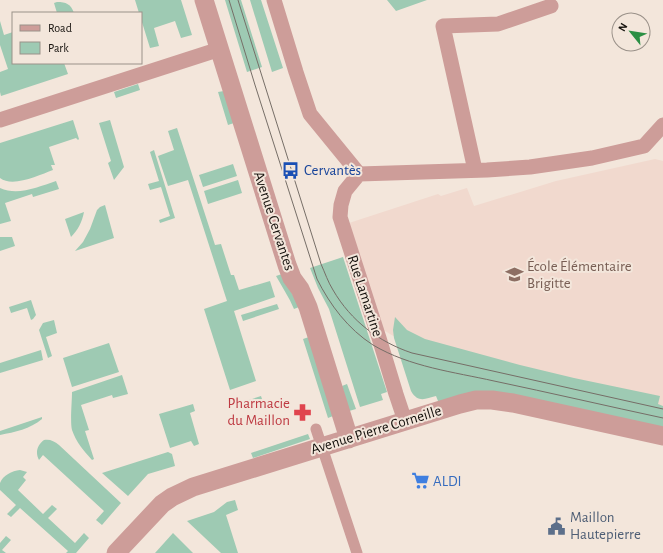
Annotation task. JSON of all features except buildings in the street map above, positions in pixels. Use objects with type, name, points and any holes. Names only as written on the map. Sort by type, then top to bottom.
[{"type":"street","name":"Avenue Cervantes","points":[[204,0],[287,265],[292,278],[300,289],[308,307],[349,439]]},
{"type":"street","points":[[274,0],[310,114],[358,174],[538,166],[592,158],[644,146],[663,125]]},
{"type":"street","points":[[475,170],[443,26],[498,24],[551,6]]},
{"type":"street","points":[[0,120],[220,49]]},
{"type":"street","name":"Rue Lamartine","points":[[358,174],[345,191],[341,205],[340,217],[405,421]]},
{"type":"street","name":"Avenue Pierre Corneille","points":[[116,553],[162,504],[172,497],[193,487],[476,400],[492,400],[513,403],[663,436]]},
{"type":"street","points":[[316,429],[357,553]]},
{"type":"shaded area","name":"École Élémentaire Brigitte","points":[[655,159],[663,161],[663,406],[476,365],[395,337],[380,328],[349,223],[438,194],[441,196],[467,188],[474,206],[556,181]]},
{"type":"green space","points":[[135,0],[181,0],[192,35],[181,38],[175,21],[154,28],[159,46],[150,48],[142,22],[142,12],[139,12]]},
{"type":"green space","points":[[225,0],[241,0],[262,67],[247,72]]},
{"type":"green space","points":[[250,0],[261,0],[283,68],[272,72]]},
{"type":"green space","points":[[387,0],[427,0],[396,11]]},
{"type":"green space","points":[[63,2],[68,4],[74,12],[57,12],[54,3]]},
{"type":"green space","points":[[0,21],[4,35],[12,32],[12,64],[64,64],[68,74],[1,96],[0,72],[8,69],[0,45]]},
{"type":"green space","points":[[138,84],[140,90],[116,98],[114,92]]},
{"type":"green space","points":[[224,91],[234,123],[228,125],[218,92]]},
{"type":"green space","points":[[73,120],[79,139],[78,140],[76,138],[49,147],[55,165],[51,165],[53,170],[26,180],[12,182],[5,181],[0,178],[0,143]]},
{"type":"green space","points":[[110,120],[124,167],[114,180],[108,163],[111,161],[99,123]]},
{"type":"green space","points":[[177,128],[215,245],[221,244],[231,275],[234,275],[239,290],[270,281],[275,297],[234,311],[256,381],[230,390],[204,309],[227,301],[188,180],[168,186],[158,156],[174,150],[168,131]]},
{"type":"green space","points":[[154,150],[175,218],[160,223],[159,220],[170,216],[161,187],[150,190],[148,184],[159,181],[150,152]]},
{"type":"green space","points":[[233,164],[237,176],[203,187],[199,175]]},
{"type":"green space","points":[[238,180],[242,193],[208,204],[204,191]]},
{"type":"green space","points":[[56,181],[59,189],[33,197],[32,194],[5,203],[11,221],[0,224],[0,188],[21,191]]},
{"type":"green space","points":[[105,205],[114,238],[75,251],[83,242],[90,229],[97,210]]},
{"type":"green space","points":[[84,212],[76,232],[71,237],[65,219]]},
{"type":"green space","points":[[0,237],[12,237],[15,246],[0,251]]},
{"type":"green space","points":[[343,257],[387,392],[381,394],[383,400],[360,407],[329,309],[310,268]]},
{"type":"green space","points":[[282,274],[299,307],[294,309],[276,276]]},
{"type":"green space","points":[[31,300],[36,315],[33,319],[31,320],[27,308],[11,313],[9,307]]},
{"type":"green space","points":[[277,304],[279,309],[243,321],[241,315]]},
{"type":"green space","points":[[395,317],[407,330],[425,339],[520,365],[660,396],[658,404],[663,406],[663,427],[438,401],[436,396],[419,399],[411,391],[394,338],[393,330]]},
{"type":"green space","points":[[54,320],[57,333],[46,337],[52,356],[48,358],[39,330],[43,323]]},
{"type":"green space","points":[[309,337],[333,416],[328,418],[303,339]]},
{"type":"green space","points":[[109,343],[119,372],[72,387],[63,358]]},
{"type":"green space","points":[[41,350],[43,360],[0,373],[0,363]]},
{"type":"green space","points":[[122,375],[128,394],[113,398],[112,395],[81,405],[89,430],[85,431],[94,459],[92,460],[83,450],[72,430],[72,392]]},
{"type":"green space","points":[[347,384],[356,409],[349,411],[342,386]]},
{"type":"green space","points":[[261,396],[262,399],[237,407],[237,404]]},
{"type":"green space","points":[[193,404],[195,411],[190,413],[199,444],[194,446],[191,441],[170,448],[159,414]]},
{"type":"green space","points":[[42,417],[42,419],[27,428],[0,435],[0,431]]},
{"type":"green space","points":[[308,434],[310,439],[253,458],[251,453]]},
{"type":"green space","points":[[44,440],[55,442],[59,445],[121,503],[102,525],[96,520],[104,511],[43,455],[39,460],[37,449]]},
{"type":"green space","points":[[168,452],[172,454],[175,466],[148,474],[128,496],[102,473]]},
{"type":"green space","points":[[20,470],[27,472],[23,477],[26,480],[18,490],[43,514],[52,505],[57,509],[48,518],[75,543],[84,533],[89,538],[76,553],[66,553],[68,551],[20,508],[11,517],[7,514],[16,505],[0,490],[0,483],[8,474]]},
{"type":"green space","points":[[235,500],[238,510],[226,515],[238,553],[221,553],[187,521],[214,512],[227,502]]},
{"type":"green space","points":[[173,533],[193,553],[155,553]]},
{"type":"green space","points":[[6,536],[11,540],[2,550],[6,553],[0,553],[0,543]]},
{"type":"tram line","points":[[229,0],[317,279],[340,316],[356,332],[373,345],[402,359],[417,364],[663,418]]},
{"type":"tram line","points":[[238,0],[321,264],[333,290],[357,321],[388,343],[412,353],[663,409]]},
{"type":"place","name":"Cervantès","points":[[291,170]]},
{"type":"place","name":"École Élémentaire Brigitte","points":[[514,275]]},
{"type":"place","name":"Pharmacie du Maillon","points":[[303,412]]},
{"type":"place","name":"ALDI","points":[[420,481]]},
{"type":"place","name":"Maillon Hautepierre","points":[[557,526]]}]
